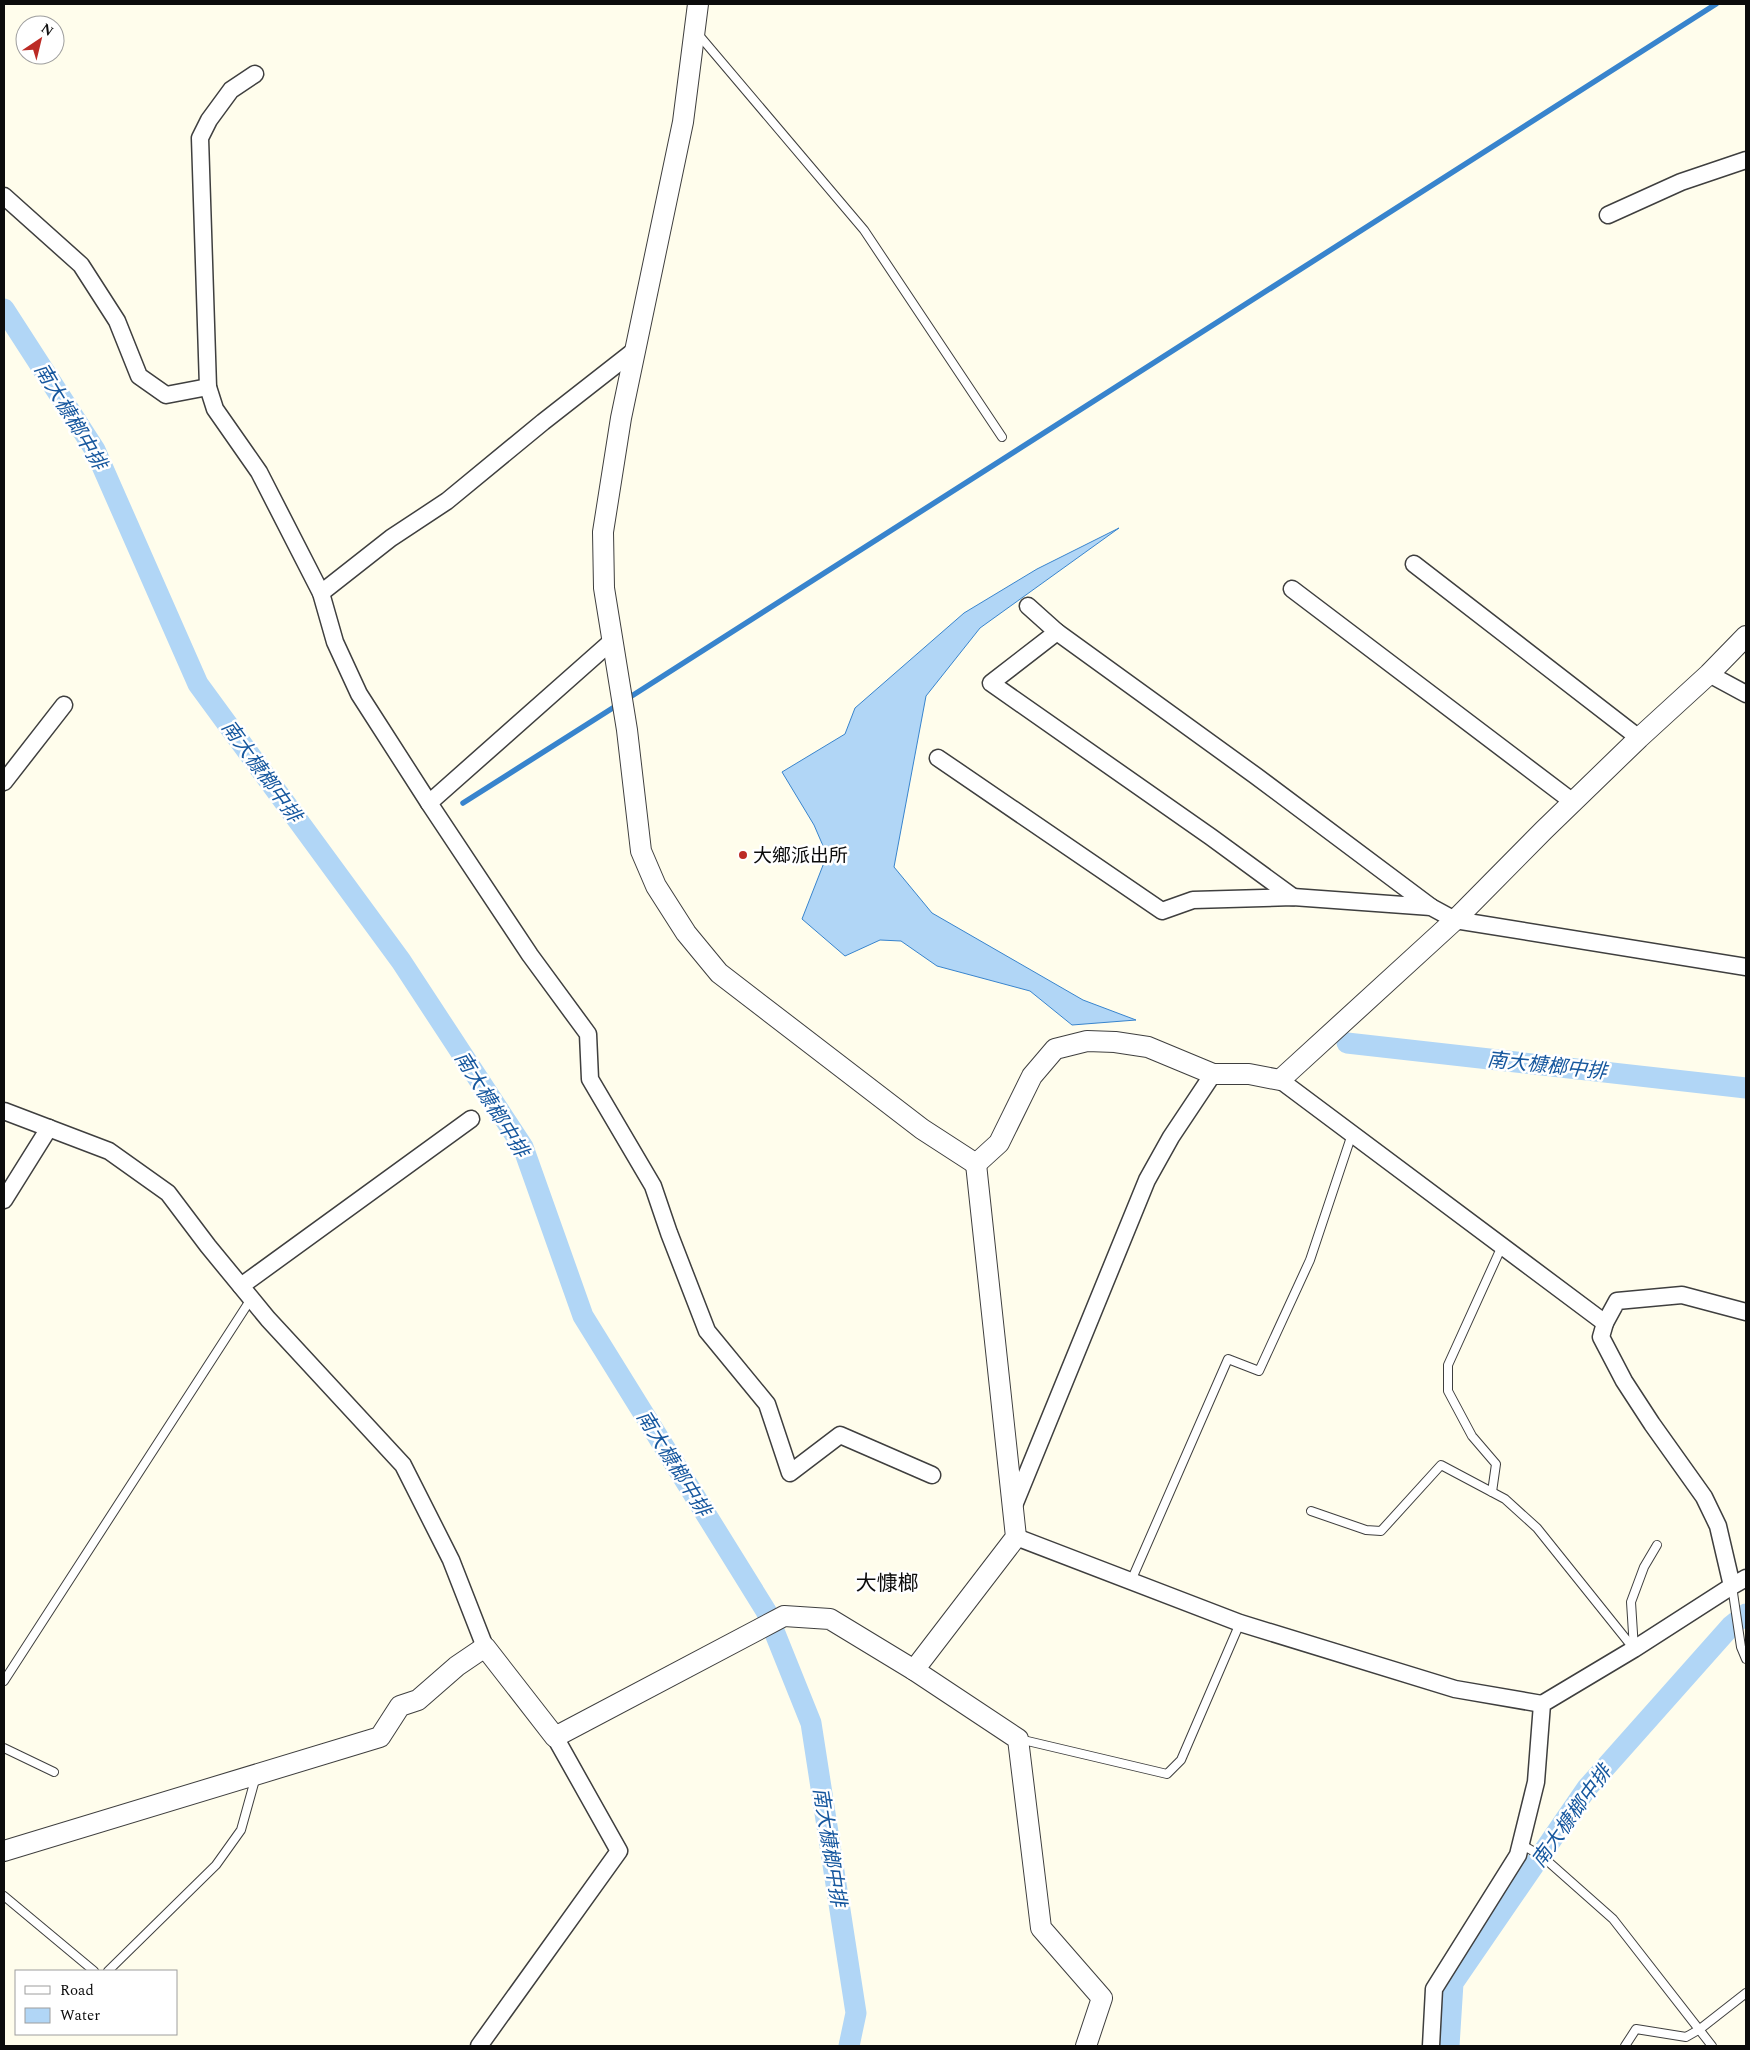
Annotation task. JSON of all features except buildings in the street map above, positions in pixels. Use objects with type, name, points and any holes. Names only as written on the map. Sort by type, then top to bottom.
[{"type":"street","points":[[698,4],[683,122],[621,418],[603,532],[604,588],[627,730],[641,851],[656,886],[686,932],[719,973],[922,1129],[976,1164]]},
{"type":"street","points":[[255,74],[231,90],[208,120],[200,138],[208,387],[215,409],[258,472],[321,593],[335,642],[359,694],[530,955],[588,1034],[590,1079],[653,1186],[669,1233],[707,1330],[767,1404],[790,1473],[840,1435],[932,1475]]},
{"type":"street","points":[[1608,215],[1681,182],[1746,160]]},
{"type":"street","points":[[4,196],[81,265],[116,321],[139,376],[166,396],[208,387]]},
{"type":"street","points":[[321,593],[391,538],[447,501],[635,350]]},
{"type":"street","points":[[1414,564],[1639,738]]},
{"type":"street","points":[[1292,589],[1573,802]]},
{"type":"street","points":[[1028,606],[1057,632],[1256,776],[1430,907],[1455,920],[1746,967]]},
{"type":"street","points":[[1057,632],[991,683],[1211,837],[1293,898]]},
{"type":"street","points":[[1280,1080],[1455,920],[1573,802],[1709,674],[1746,636]]},
{"type":"street","points":[[429,803],[613,640]]},
{"type":"street","points":[[1709,674],[1746,694]]},
{"type":"street","points":[[4,782],[64,705]]},
{"type":"street","points":[[938,758],[1162,911],[1192,900],[1293,898],[1430,907]]},
{"type":"street","points":[[976,1164],[999,1143],[1032,1076],[1055,1049],[1087,1041],[1115,1042],[1148,1047],[1213,1074],[1249,1074],[1280,1080],[1605,1323]]},
{"type":"street","points":[[1013,1508],[1147,1180],[1171,1137],[1213,1074]]},
{"type":"street","points":[[4,1111],[109,1151],[168,1193],[268,1319],[403,1465],[451,1560],[485,1647],[555,1736],[619,1850],[479,2046]]},
{"type":"street","points":[[241,1286],[471,1119]]},
{"type":"street","points":[[4,1200],[49,1128]]},
{"type":"street","points":[[914,1670],[1016,1537],[976,1164]]},
{"type":"street","points":[[1732,1586],[1718,1526],[1704,1497],[1624,1381],[1601,1337],[1605,1323],[1617,1302],[1682,1295],[1746,1312]]},
{"type":"street","points":[[1016,1537],[1240,1623],[1455,1689],[1542,1704],[1634,1649],[1746,1578]]},
{"type":"street","points":[[555,1736],[784,1616],[830,1619],[914,1670],[1018,1739],[1040,1928],[1102,1998],[1086,2046]]},
{"type":"street","points":[[4,1851],[380,1737],[400,1706],[418,1700],[457,1666],[485,1647]]},
{"type":"street","points":[[1431,2046],[1434,1989],[1518,1855],[1536,1782],[1542,1704]]},
{"type":"lane","points":[[695,30],[864,230],[1002,438]]},
{"type":"lane","points":[[1131,1582],[1228,1359],[1259,1371],[1310,1260],[1352,1134]]},
{"type":"lane","points":[[1492,1492],[1496,1464],[1472,1436],[1448,1391],[1448,1365],[1502,1246]]},
{"type":"lane","points":[[4,1681],[251,1299]]},
{"type":"lane","points":[[1312,1511],[1366,1530],[1381,1532],[1441,1465],[1505,1499],[1537,1528],[1634,1649]]},
{"type":"lane","points":[[1634,1649],[1631,1602],[1644,1567],[1657,1545]]},
{"type":"lane","points":[[1732,1586],[1741,1647],[1746,1659]]},
{"type":"lane","points":[[1018,1739],[1167,1774],[1181,1760],[1240,1623]]},
{"type":"lane","points":[[4,1748],[54,1772]]},
{"type":"lane","points":[[109,1970],[216,1865],[241,1830],[257,1775]]},
{"type":"lane","points":[[1521,1844],[1543,1857],[1613,1919],[1712,2046]]},
{"type":"lane","points":[[4,1896],[93,1970]]},
{"type":"lane","points":[[1625,2046],[1636,2029],[1686,2037],[1700,2029],[1746,1993]]},
{"type":"water","points":[[1119,528],[980,628],[926,696],[894,867],[932,913],[1083,1000],[1136,1020],[1072,1025],[1030,991],[937,966],[901,941],[880,940],[845,956],[802,919],[827,855],[814,825],[782,772],[845,734],[855,708],[964,613],[1037,569]]},
{"type":"waterway","points":[[627,699],[1716,4]]},
{"type":"waterway","name":"南大槺榔中排","points":[[4,309],[95,450],[198,684],[401,961],[523,1147],[583,1316],[766,1611],[811,1723],[856,2013],[849,2046]]},
{"type":"waterway","points":[[463,803],[619,704]]},
{"type":"waterway","name":"南大槺榔中排","points":[[1347,1043],[1746,1088]]},
{"type":"waterway","name":"南大槺榔中排","points":[[1449,2046],[1453,1983],[1587,1788],[1731,1626],[1746,1614]]},
{"type":"place","name":"大鄉派出所","points":[[743,855]]},
{"type":"district","name":"大慷榔","points":[[887,1583]]}]
